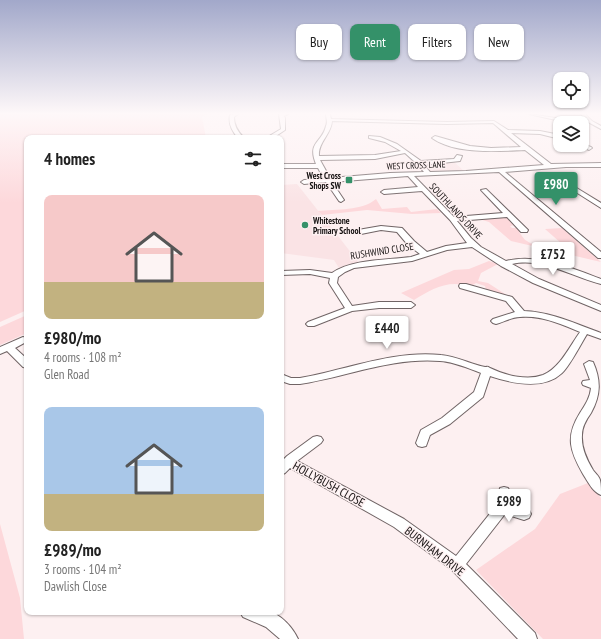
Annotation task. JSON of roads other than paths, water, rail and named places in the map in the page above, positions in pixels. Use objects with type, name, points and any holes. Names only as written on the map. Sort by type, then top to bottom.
[{"type":"street","points":[[318,144],[316,153],[320,166],[340,198],[347,195]]},
{"type":"street","points":[[391,144],[421,163],[428,174]]},
{"type":"street","points":[[450,144],[457,147],[474,149],[526,148]]},
{"type":"street","points":[[521,144],[550,166]]},
{"type":"street","points":[[317,158],[375,156],[404,152]]},
{"type":"street","points":[[421,163],[454,161],[458,160],[459,156]]},
{"type":"street","points":[[284,166],[320,166]]},
{"type":"street","name":"WEST CROSS LANE","points":[[304,182],[550,166],[600,166]]},
{"type":"street","points":[[500,170],[601,256]]},
{"type":"street","name":"SOUTHLANDS DRIVE","points":[[409,174],[452,219],[473,245],[536,281],[601,308]]},
{"type":"street","points":[[573,188],[601,206]]},
{"type":"street","points":[[384,192],[422,189]]},
{"type":"street","points":[[484,190],[524,230]]},
{"type":"street","points":[[452,219],[508,215]]},
{"type":"street","points":[[362,230],[381,228],[401,231],[411,243],[426,254]]},
{"type":"street","name":"RUSHWIND CLOSE","points":[[334,276],[342,270],[353,266],[412,258],[446,248],[473,245]]},
{"type":"street","points":[[504,264],[516,260],[533,261],[549,264],[601,282]]},
{"type":"street","points":[[284,273],[294,271],[334,276],[332,280],[334,287],[350,309]]},
{"type":"street","points":[[462,286],[480,288],[509,299],[520,314]]},
{"type":"street","points":[[311,324],[324,314],[350,309],[394,302],[411,305]]},
{"type":"street","points":[[496,321],[508,320],[520,314],[549,318],[601,336]]},
{"type":"street","points":[[284,378],[290,381],[312,380],[388,361],[441,358],[454,360],[518,380],[530,381],[544,379],[558,371],[585,331]]},
{"type":"street","points":[[23,340],[4,349],[24,363]]},
{"type":"street","points":[[589,364],[596,378],[592,384],[596,394],[577,427],[576,438],[583,462],[601,490]]},
{"type":"street","points":[[422,443],[425,433],[446,421],[479,394],[487,370]]},
{"type":"street","name":"HOLLYBUSH CLOSE","points":[[317,440],[285,466],[369,506]]},
{"type":"street","points":[[457,565],[502,508],[504,492]]},
{"type":"street","name":"BURNHAM DRIVE","points":[[369,506],[399,523],[457,565],[529,639]]},
{"type":"street","points":[[502,508],[524,514]]},
{"type":"street","points":[[259,615],[272,622],[290,639]]},
{"type":"place","name":"West Cross Shops SW","points":[[349,180]]},
{"type":"place","name":"Whitestone Primary School","points":[[305,225]]}]
